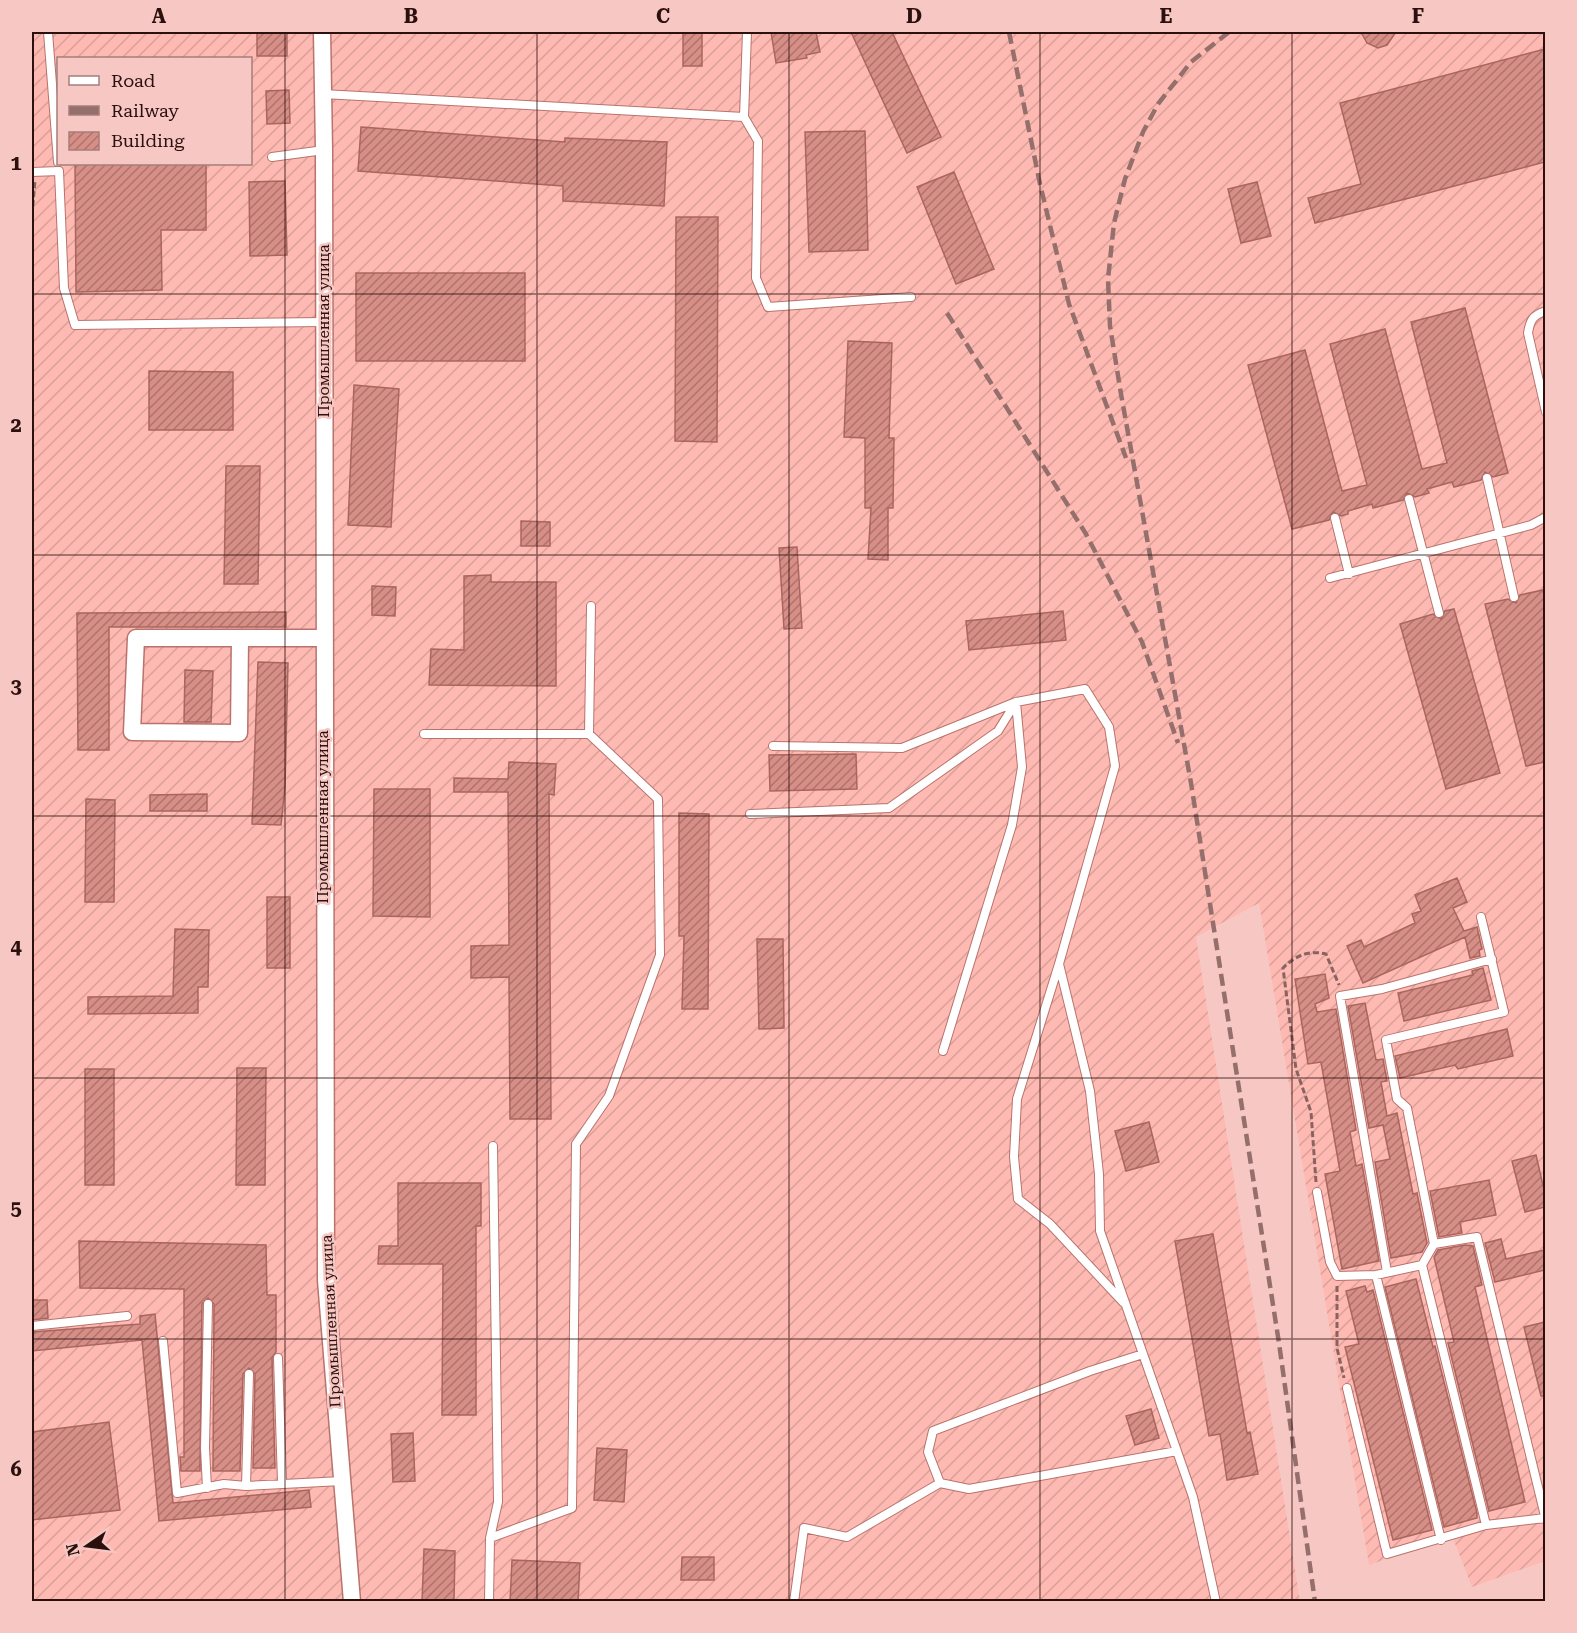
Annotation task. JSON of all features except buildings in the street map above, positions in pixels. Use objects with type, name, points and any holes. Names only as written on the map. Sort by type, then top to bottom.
[{"type":"street","name":"Промышленная улица","points":[[321,32],[324,150],[323,638],[326,1280],[352,1602]]},
{"type":"street","points":[[240,638],[239,733],[132,732],[136,638],[240,638],[323,638]]},
{"type":"lane","points":[[48,32],[57,142]]},
{"type":"lane","points":[[747,32],[744,117],[758,141],[756,278],[768,308],[911,297]]},
{"type":"lane","points":[[323,94],[744,117]]},
{"type":"lane","points":[[272,157],[324,150]]},
{"type":"lane","points":[[34,172],[59,166],[64,288],[75,325],[324,322]]},
{"type":"lane","points":[[1545,311],[1537,314],[1530,321],[1528,333],[1545,412]]},
{"type":"lane","points":[[1486,478],[1514,597]]},
{"type":"lane","points":[[1409,499],[1439,613]]},
{"type":"lane","points":[[1330,578],[1532,525],[1545,517]]},
{"type":"lane","points":[[1335,518],[1349,574]]},
{"type":"lane","points":[[589,734],[591,606]]},
{"type":"lane","points":[[773,746],[902,748],[1017,702],[1085,688],[1109,727],[1115,766],[1059,964],[1017,1099],[1014,1157],[1018,1198],[1050,1224],[1126,1305]]},
{"type":"lane","points":[[750,814],[889,808],[998,731],[1017,702]]},
{"type":"lane","points":[[943,1051],[1012,825],[1022,767],[1017,702]]},
{"type":"lane","points":[[424,734],[589,734],[658,799],[660,955],[609,1095],[576,1144],[572,1508],[489,1538]]},
{"type":"lane","points":[[1481,917],[1504,1012],[1386,1040],[1397,1098],[1407,1108],[1434,1244],[1422,1265],[1486,1525]]},
{"type":"lane","points":[[1387,1272],[1340,996],[1382,989],[1492,959]]},
{"type":"lane","points":[[1059,964],[1090,1091],[1099,1174],[1100,1231],[1177,1451],[1196,1494],[1216,1602]]},
{"type":"lane","points":[[489,1602],[489,1538],[498,1502],[493,1146]]},
{"type":"lane","points":[[1317,1192],[1330,1262],[1337,1276],[1376,1275],[1422,1265]]},
{"type":"lane","points":[[1347,1388],[1387,1554],[1486,1525],[1545,1519],[1477,1237],[1434,1244]]},
{"type":"lane","points":[[1376,1275],[1441,1540]]},
{"type":"lane","points":[[207,1488],[205,1448],[208,1304]]},
{"type":"lane","points":[[32,1326],[127,1316]]},
{"type":"lane","points":[[163,1341],[177,1493],[224,1484],[246,1486],[282,1482],[342,1481]]},
{"type":"lane","points":[[940,1482],[928,1452],[933,1431],[1090,1371],[1143,1354]]},
{"type":"lane","points":[[278,1358],[282,1482]]},
{"type":"lane","points":[[246,1486],[249,1374]]},
{"type":"lane","points":[[794,1602],[804,1528],[847,1537],[940,1482],[969,1489],[1076,1472],[1177,1451]]},
{"type":"path","points":[[32,215],[34,172]]},
{"type":"path","points":[[1317,1192],[1311,1112],[1296,1069],[1283,968],[1292,958],[1313,951],[1326,954],[1338,979],[1340,996]]},
{"type":"path","points":[[1337,1276],[1337,1348],[1347,1388]]},
{"type":"shaded area","points":[[32,32],[1545,32],[1545,1561],[1472,1587],[1452,1536],[1369,1565],[1259,903],[1196,937],[1300,1601],[32,1602]]},
{"type":"railway","points":[[1009,32],[1040,184],[1069,304],[1126,458]]},
{"type":"railway","points":[[1229,32],[1191,62],[1158,104],[1143,132],[1125,179],[1114,223],[1108,279],[1110,326],[1191,783],[1279,1343],[1315,1602]]},
{"type":"railway","points":[[947,313],[1086,534],[1142,642],[1178,743]]}]
